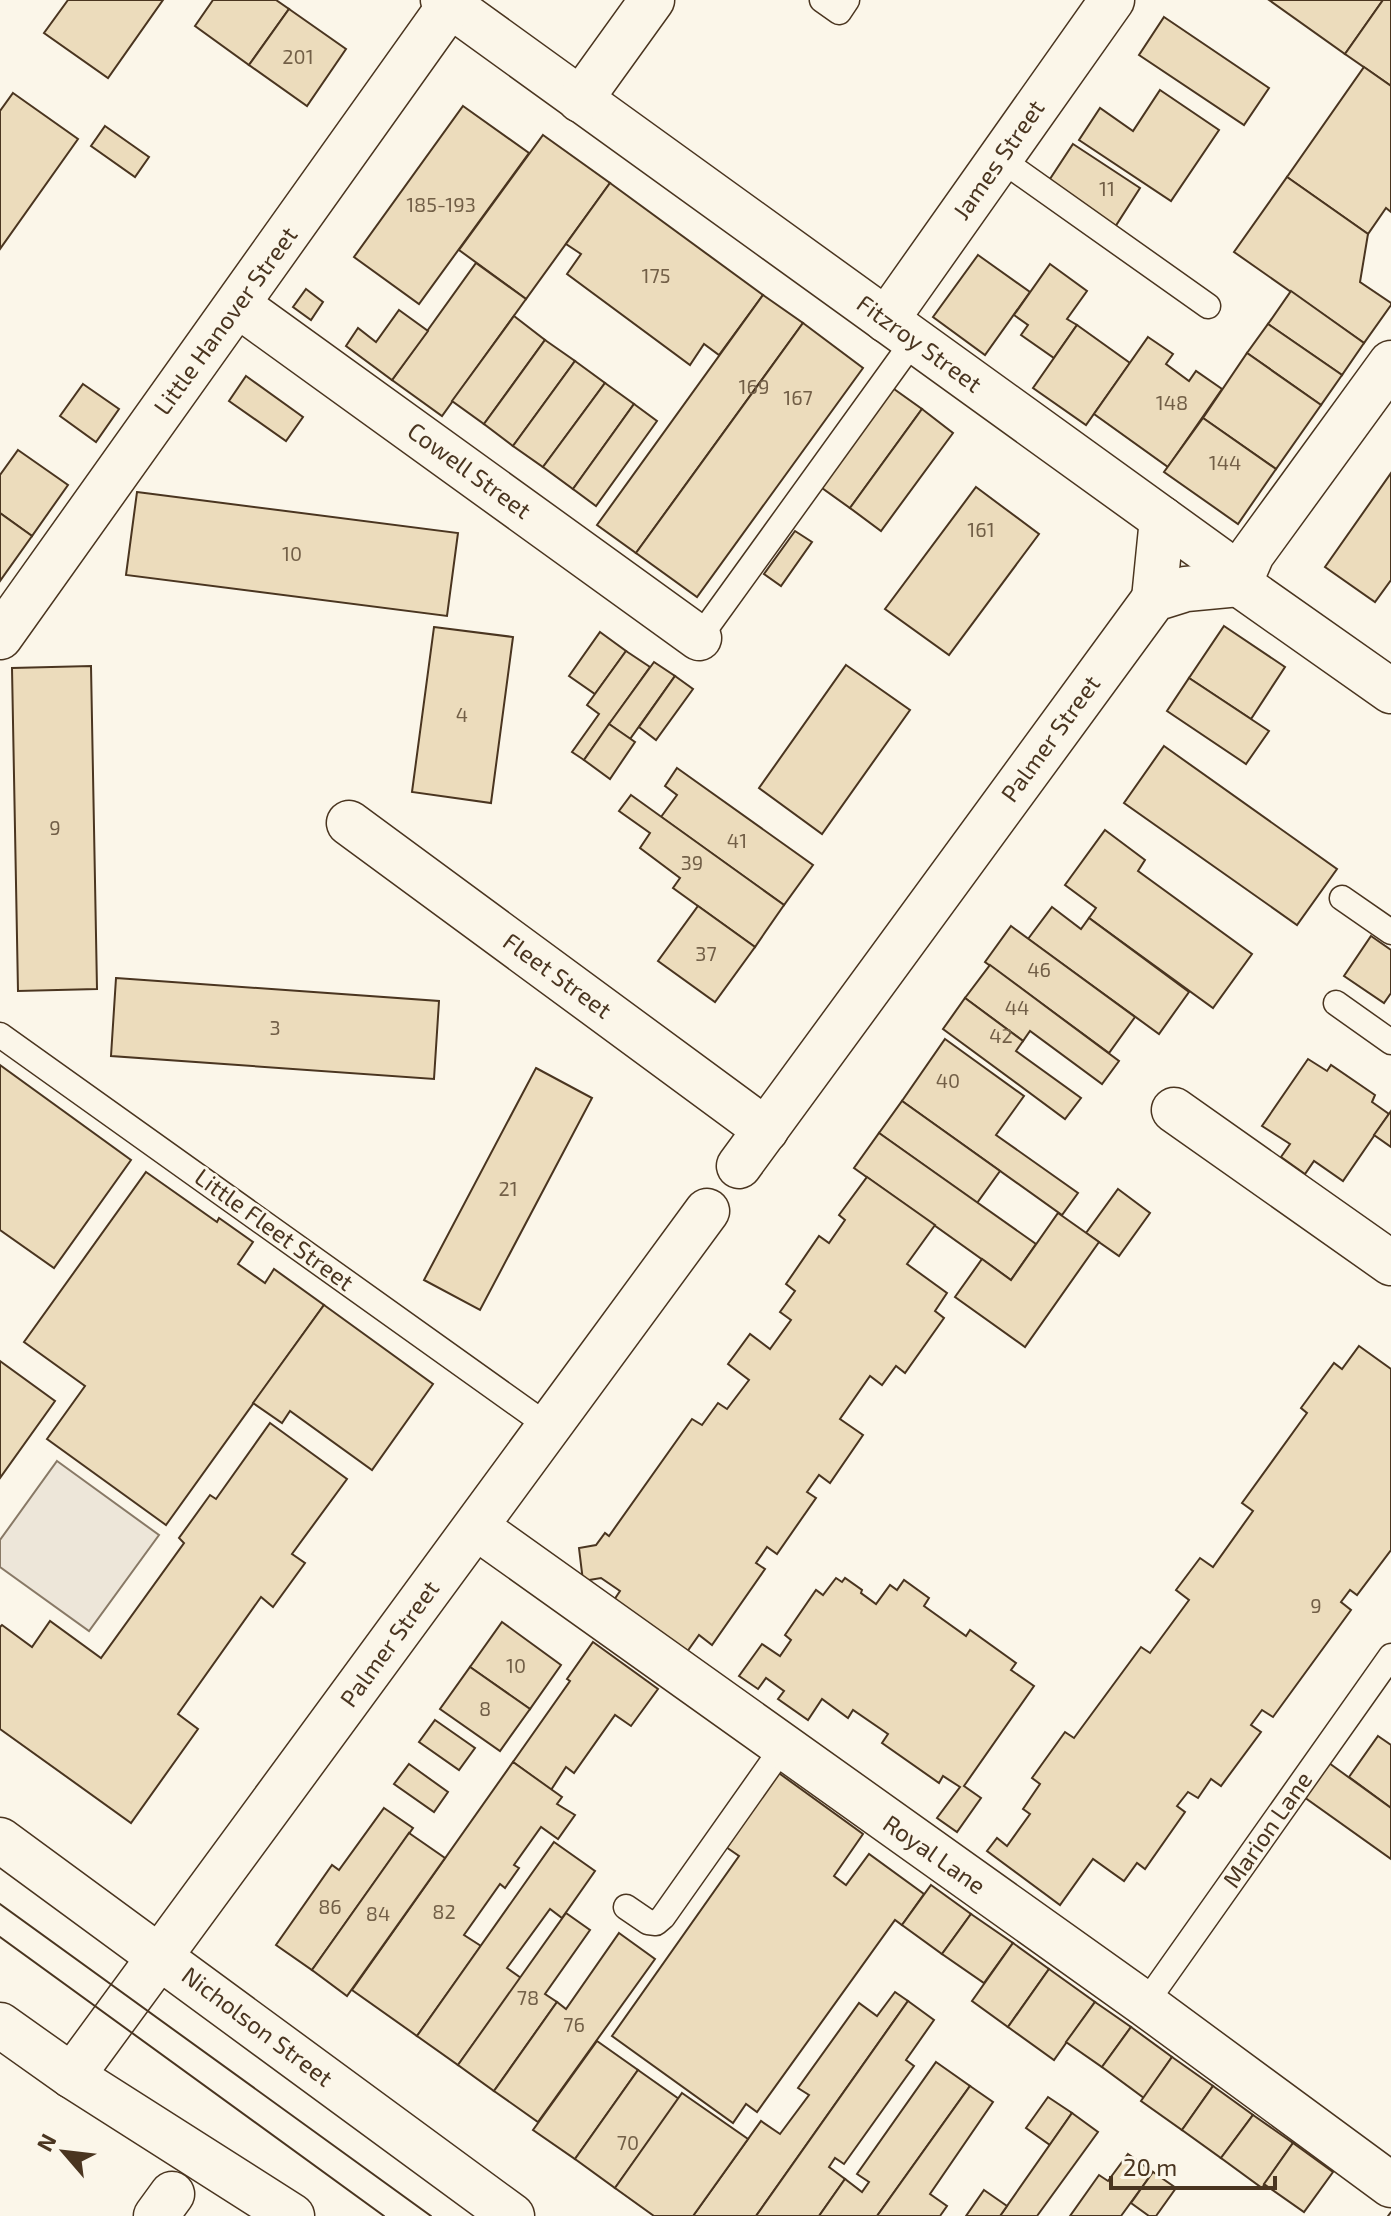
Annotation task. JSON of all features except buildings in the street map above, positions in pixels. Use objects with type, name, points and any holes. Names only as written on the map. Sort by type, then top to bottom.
[{"type":"street","points":[[580,100],[652,0]]},
{"type":"street","name":"James Street","points":[[900,330],[999,158],[1112,0]]},
{"type":"street","name":"Fitzroy Street","points":[[446,2],[1219,560],[1239,584],[1391,691]]},
{"type":"street","name":"Little Hanover Street","points":[[0,637],[238,305],[446,2]]},
{"type":"street","name":"Cowell Street","points":[[238,305],[699,638]]},
{"type":"street","points":[[1162,519],[1154,599],[1186,589],[1239,584],[1252,554],[1391,363]]},
{"type":"street","name":"Palmer Street","points":[[739,1166],[1154,599]]},
{"type":"street","name":"Fleet Street","points":[[349,823],[766,1130]]},
{"type":"street","points":[[1174,1110],[1388,1255]]},
{"type":"street","name":"Palmer Street","points":[[72,2076],[707,1211]]},
{"type":"street","name":"Royal Lane","points":[[476,1527],[1145,2004],[1391,2185]]},
{"type":"street","name":"Nicholson Street","points":[[0,1840],[512,2216]]},
{"type":"street","points":[[0,2025],[72,2076],[292,2216]]},
{"type":"lane","points":[[822,0],[839,12],[847,0]]},
{"type":"lane","points":[[999,158],[1208,306]]},
{"type":"lane","points":[[699,638],[900,330]]},
{"type":"lane","points":[[1342,898],[1391,932]]},
{"type":"lane","points":[[1336,1003],[1391,1042]]},
{"type":"lane","name":"Little Fleet Street","points":[[0,1035],[548,1426]]},
{"type":"lane","name":"Marion Lane","points":[[1145,2004],[1391,1656]]},
{"type":"lane","points":[[626,1907],[648,1922],[656,1923],[663,1917],[783,1747]]},
{"type":"shaded area","points":[[57,1461],[159,1535],[89,1631],[0,1567],[0,1540]]},
{"type":"tram line","points":[[0,1904],[431,2216]]},
{"type":"tram line","points":[[0,1937],[384,2216]]},
{"type":"tram line","points":[[1388,2216],[1391,2212]]}]
